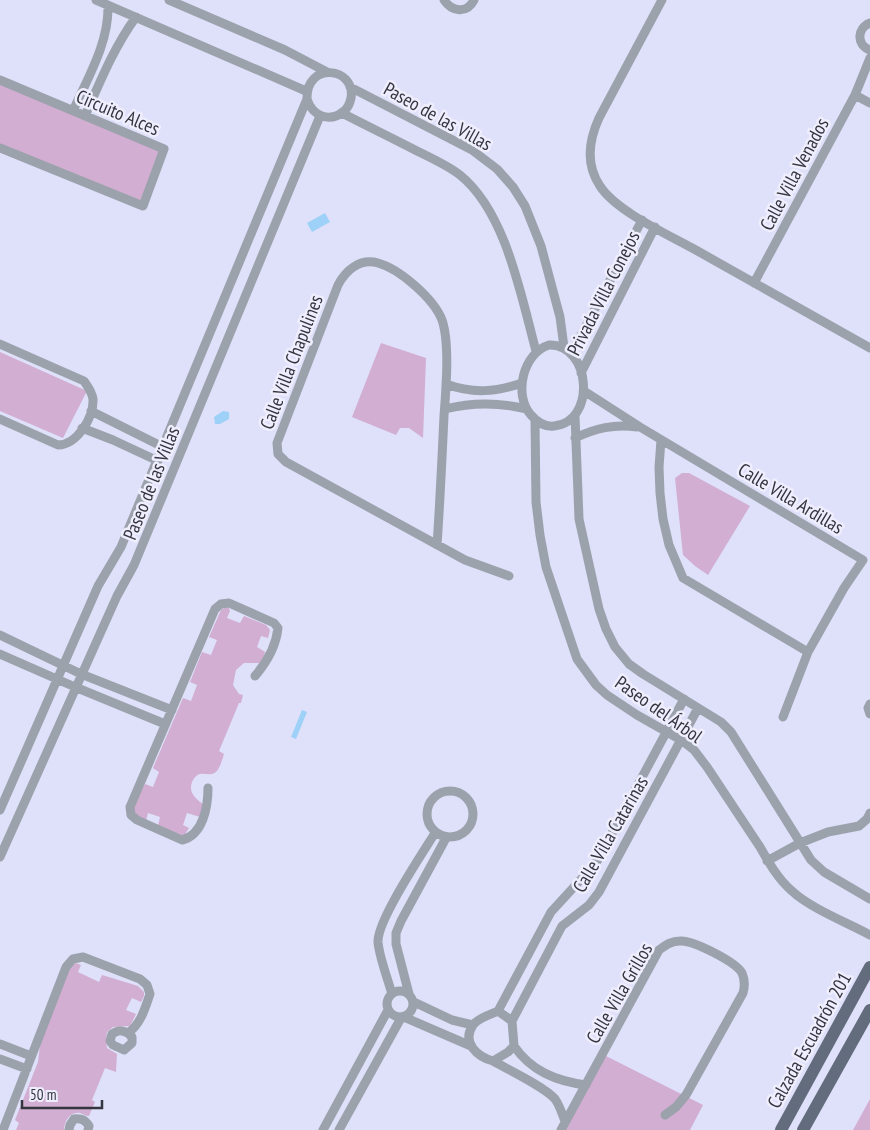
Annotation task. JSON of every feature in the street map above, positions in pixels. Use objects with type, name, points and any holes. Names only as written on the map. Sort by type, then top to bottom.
[{"type":"main road","name":"Calzada Escuadrón 201","points":[[781,1130],[870,967]]},
{"type":"main road","name":"Calzada Escuadrón 201","points":[[803,1130],[870,1010]]},
{"type":"street","points":[[96,0],[136,16],[306,95],[314,112],[320,116],[328,117],[342,113],[352,94],[350,87],[341,75],[327,72],[313,78],[306,95]]},
{"type":"street","points":[[169,0],[285,50],[327,72]]},
{"type":"street","points":[[444,0],[449,7],[455,10],[467,8],[474,0]]},
{"type":"street","name":"Privada Villa Conejos","points":[[568,350],[613,275],[642,220],[613,202],[599,186],[590,162],[589,147],[599,118],[662,0]]},
{"type":"street","points":[[73,111],[106,35],[108,5]]},
{"type":"street","points":[[86,116],[121,38],[136,16]]},
{"type":"street","points":[[870,23],[861,30],[859,37],[861,44],[870,50]]},
{"type":"street","points":[[99,54],[111,58]]},
{"type":"street","name":"Calle Villa Venados","points":[[754,283],[855,95],[870,58]]},
{"type":"street","name":"Circuito Alces","points":[[0,80],[164,149],[143,206],[0,148]]},
{"type":"street","name":"Paseo de las Villas","points":[[350,87],[472,150],[497,169],[513,187],[525,206],[541,246],[568,350]]},
{"type":"street","name":"Paseo de las Villas","points":[[0,810],[98,586],[121,547],[306,95]]},
{"type":"street","points":[[855,95],[870,103]]},
{"type":"street","name":"Paseo de las Villas","points":[[342,113],[449,167],[473,187],[484,201],[503,239],[536,351]]},
{"type":"street","name":"Paseo de las Villas","points":[[0,857],[75,687],[117,596],[134,565],[320,116]]},
{"type":"street","points":[[642,220],[870,348]]},
{"type":"street","name":"Privada Villa Conejos","points":[[581,373],[654,227]]},
{"type":"street","name":"Calle Villa Chapulines","points":[[372,262],[386,266],[407,280],[422,292],[434,306],[442,320],[445,333],[445,409],[437,545],[286,462],[278,454],[277,443],[338,284],[344,273],[354,266],[363,263],[372,262]]},
{"type":"street","points":[[613,275],[627,282]]},
{"type":"street","points":[[0,344],[84,381],[91,391],[93,400],[91,411],[82,428],[72,442],[65,445],[58,445],[0,419]]},
{"type":"street","points":[[549,345],[556,345],[568,350],[581,373],[584,391],[582,399],[575,416],[569,422],[551,426],[543,424],[535,420],[526,409],[522,383],[525,369],[536,351],[549,345]]},
{"type":"street","points":[[446,384],[465,390],[484,392],[522,383]]},
{"type":"street","name":"Calle Villa Ardillas","points":[[584,391],[661,440],[863,560],[844,588],[808,652],[783,717]]},
{"type":"street","points":[[484,392],[484,403]]},
{"type":"street","points":[[445,409],[484,403],[505,404],[526,409]]},
{"type":"street","points":[[91,411],[163,447]]},
{"type":"street","name":"Paseo del Árbol","points":[[575,416],[579,519],[599,610],[606,629],[616,647],[629,664],[721,722],[732,732],[810,860],[824,872],[870,899]]},
{"type":"street","name":"Paseo del Árbol","points":[[535,420],[536,502],[546,567],[566,630],[577,659],[586,673],[607,695],[637,715],[667,731],[694,750],[760,847],[767,861],[792,892],[806,902],[870,935]]},
{"type":"street","points":[[113,440],[119,425]]},
{"type":"street","name":"Calle Villa Ardillas","points":[[575,438],[590,430],[606,426],[640,427]]},
{"type":"street","points":[[82,428],[158,460]]},
{"type":"street","points":[[661,440],[659,467],[663,519],[669,545],[682,578],[808,652]]},
{"type":"street","points":[[437,545],[465,560],[509,576]]},
{"type":"street","points":[[208,788],[207,805],[202,820],[189,838],[182,840],[137,820],[131,815],[130,807],[165,724],[215,609],[221,604],[229,603],[274,623],[278,628],[274,646],[255,676]]},
{"type":"street","points":[[0,635],[62,666],[172,710]]},
{"type":"street","points":[[17,661],[23,646]]},
{"type":"street","points":[[0,654],[165,724]]},
{"type":"street","name":"Calle Villa Catarinas","points":[[498,1011],[551,912],[596,863],[684,699]]},
{"type":"street","points":[[870,704],[868,708],[870,714]]},
{"type":"street","name":"Calle Villa Catarinas","points":[[512,1021],[562,926],[589,905],[599,892],[698,708]]},
{"type":"street","points":[[444,791],[452,791],[459,793],[470,802],[473,817],[467,830],[461,835],[446,838],[435,833],[427,820],[426,813],[432,799],[444,791]]},
{"type":"street","points":[[767,861],[800,843],[828,832],[859,826],[867,819],[870,813]]},
{"type":"street","points":[[392,994],[378,942],[380,930],[387,914],[435,833]]},
{"type":"street","points":[[339,1130],[402,1018],[410,1013],[411,998],[396,944],[396,933],[400,921],[446,838]]},
{"type":"street","name":"Calle Villa Grillos","points":[[561,1130],[659,950],[666,944],[682,940],[692,942],[732,964],[742,974],[745,984],[743,993],[686,1095],[666,1115]]},
{"type":"street","points":[[3,1130],[66,967],[73,959],[83,957],[140,979],[147,985],[150,994],[143,1014],[134,1029],[128,1032]]},
{"type":"street","points":[[473,1025],[452,1020],[401,991],[392,994],[387,1003],[388,1010],[393,1016],[471,1046],[483,1058],[493,1061],[543,1088],[560,1106],[566,1121]]},
{"type":"street","points":[[323,1130],[388,1010]]},
{"type":"street","points":[[471,1046],[470,1033],[473,1025],[498,1011],[512,1021],[514,1046],[525,1060],[548,1076],[565,1082],[586,1085]]},
{"type":"street","points":[[0,1044],[31,1056]]},
{"type":"street","points":[[493,1061],[514,1046]]},
{"type":"street","points":[[0,1059],[27,1069]]},
{"type":"street","points":[[69,1130],[74,1120],[81,1118],[89,1126],[88,1130]]},
{"type":"shaded area","points":[[0,83],[161,152],[141,203],[0,144]]},
{"type":"shaded area","points":[[381,343],[426,358],[423,438],[409,428],[400,428],[396,435],[352,417]]},
{"type":"shaded area","points":[[0,352],[87,391],[63,438],[0,411]]},
{"type":"shaded area","points":[[682,473],[689,473],[750,506],[708,575],[683,555],[675,478]]},
{"type":"shaded area","points":[[226,607],[230,611],[227,618],[240,623],[244,616],[266,625],[270,630],[268,638],[261,636],[257,647],[265,652],[263,659],[259,663],[244,663],[236,670],[233,685],[239,694],[243,695],[241,703],[239,703],[219,751],[224,754],[219,768],[212,774],[199,774],[192,782],[192,793],[204,805],[200,817],[187,813],[183,825],[189,828],[184,836],[158,826],[160,817],[148,813],[146,821],[134,815],[134,806],[145,784],[153,787],[159,772],[153,768],[183,698],[191,701],[197,685],[190,682],[202,652],[211,655],[217,640],[209,637],[221,610]]},
{"type":"shaded area","points":[[76,963],[81,965],[78,972],[99,982],[102,975],[138,986],[144,992],[144,996],[141,1002],[132,998],[126,1010],[136,1014],[130,1026],[113,1027],[107,1032],[107,1048],[117,1054],[116,1072],[105,1068],[92,1100],[95,1102],[89,1116],[80,1113],[71,1115],[66,1121],[64,1130],[16,1130],[19,1123],[15,1120],[38,1062],[41,1037],[69,969]]},
{"type":"shaded area","points":[[604,1055],[703,1105],[690,1130],[563,1130]]},
{"type":"shaded area","points":[[870,1099],[870,1130],[853,1130]]},
{"type":"water","points":[[325,213],[330,222],[312,232],[307,223]]},
{"type":"water","points":[[223,411],[229,412],[229,419],[220,424],[215,424],[214,417]]},
{"type":"water","points":[[302,710],[307,712],[296,739],[291,737]]}]
